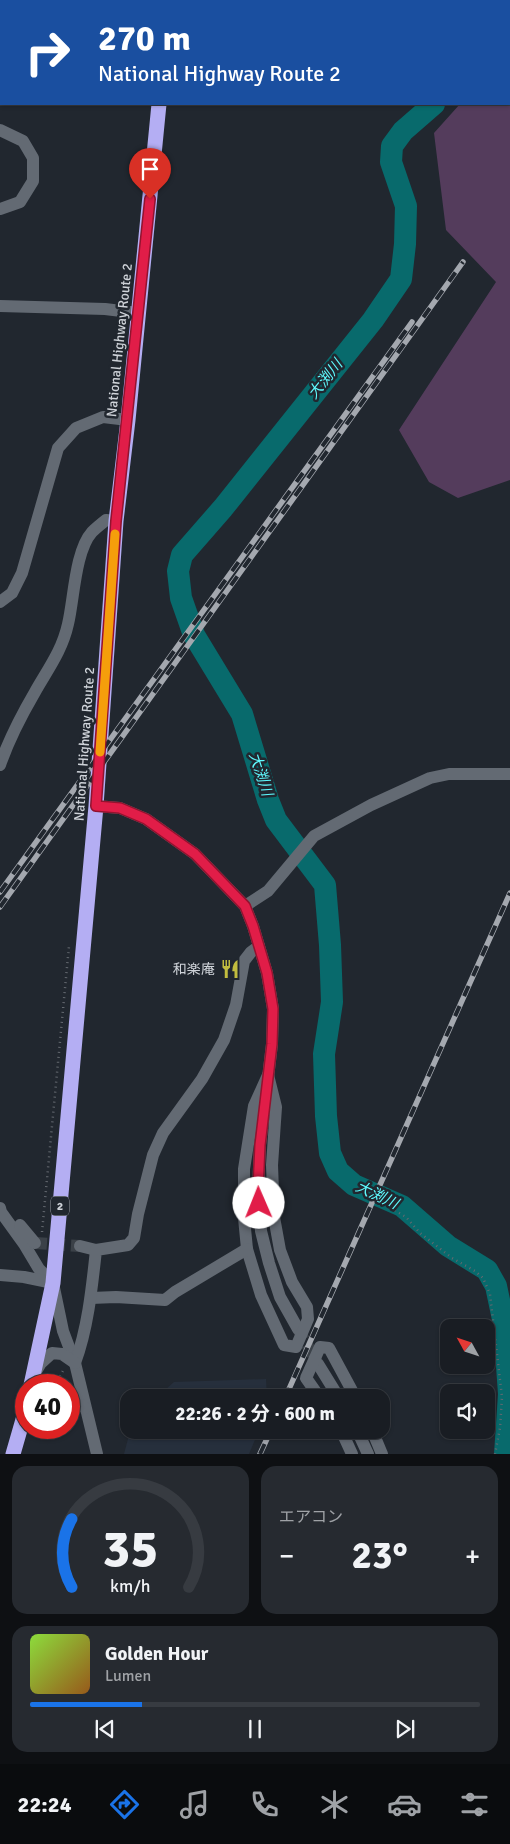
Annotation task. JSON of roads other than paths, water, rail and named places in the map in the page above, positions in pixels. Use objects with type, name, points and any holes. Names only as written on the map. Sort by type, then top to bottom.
[{"type":"highway","name":"National Highway Route 2","points":[[33,1374],[53,1283],[96,806],[116,521],[128,420],[159,105]]},
{"type":"highway","points":[[13,1454],[17,1439]]},
{"type":"street","points":[[0,130],[23,141],[34,158],[33,181],[20,202],[0,209]]},
{"type":"street","points":[[0,306],[105,309],[138,313]]},
{"type":"street","points":[[0,602],[12,593],[22,573],[58,448],[76,428],[103,417],[128,420]]},
{"type":"street","points":[[0,765],[9,741],[63,643],[80,556],[90,533],[106,520],[116,521]]},
{"type":"street","points":[[245,906],[268,891],[314,836],[371,805],[430,778],[449,774],[510,774]]},
{"type":"street","points":[[96,806],[120,808],[146,819],[195,854],[245,906],[267,973],[273,1009],[272,1044],[260,1145],[258,1189],[261,1231],[280,1296],[298,1329]]},
{"type":"street","points":[[80,1246],[96,1250],[128,1245],[134,1238],[149,1172],[160,1140],[202,1079],[224,1040],[236,1005],[244,961],[259,946]]},
{"type":"street","points":[[268,1075],[276,1107],[272,1165],[274,1218],[280,1250],[292,1282],[307,1307],[308,1319],[296,1347],[284,1345],[261,1295],[247,1249],[244,1218],[244,1169],[254,1106],[268,1075]]},
{"type":"street","points":[[0,1202],[8,1209],[34,1243]]},
{"type":"street","points":[[0,1208],[39,1269],[53,1283],[70,1365],[85,1408],[97,1454]]},
{"type":"street","points":[[91,1298],[116,1297],[165,1300],[175,1292],[247,1249]]},
{"type":"street","points":[[70,1365],[79,1352],[91,1298],[96,1250]]},
{"type":"street","points":[[0,1275],[24,1277],[53,1283]]},
{"type":"street","points":[[314,1389],[306,1378],[320,1347],[329,1348],[351,1389]]},
{"type":"street","points":[[35,1374],[41,1363],[52,1353],[62,1354],[70,1365]]},
{"type":"street","points":[[318,1364],[333,1389]]},
{"type":"street","points":[[80,1404],[85,1408]]},
{"type":"street","points":[[344,1439],[352,1454]]},
{"type":"street","points":[[361,1439],[368,1454]]},
{"type":"street","points":[[376,1439],[382,1454]]},
{"type":"waterway","name":"大渕川","points":[[433,105],[403,131],[392,146],[391,162],[406,206],[405,244],[401,279],[373,320],[223,508],[182,555],[178,571],[181,598],[194,635],[242,714],[268,800],[276,820],[325,885],[332,1002],[324,1054],[326,1116],[330,1153],[338,1171],[354,1185],[402,1206],[448,1246],[487,1270],[496,1286],[504,1324],[509,1394],[505,1454]]},
{"type":"tunnel","points":[[35,1243],[80,1246]]},
{"type":"tunnel","points":[[298,1329],[318,1364]]},
{"type":"railway","points":[[0,907],[463,262]]},
{"type":"railway","points":[[0,892],[412,322]]},
{"type":"railway","points":[[289,1389],[510,893]]},
{"type":"railway","points":[[260,1454],[267,1439]]},
{"type":"place","name":"和楽庵","points":[[230,969]]}]
